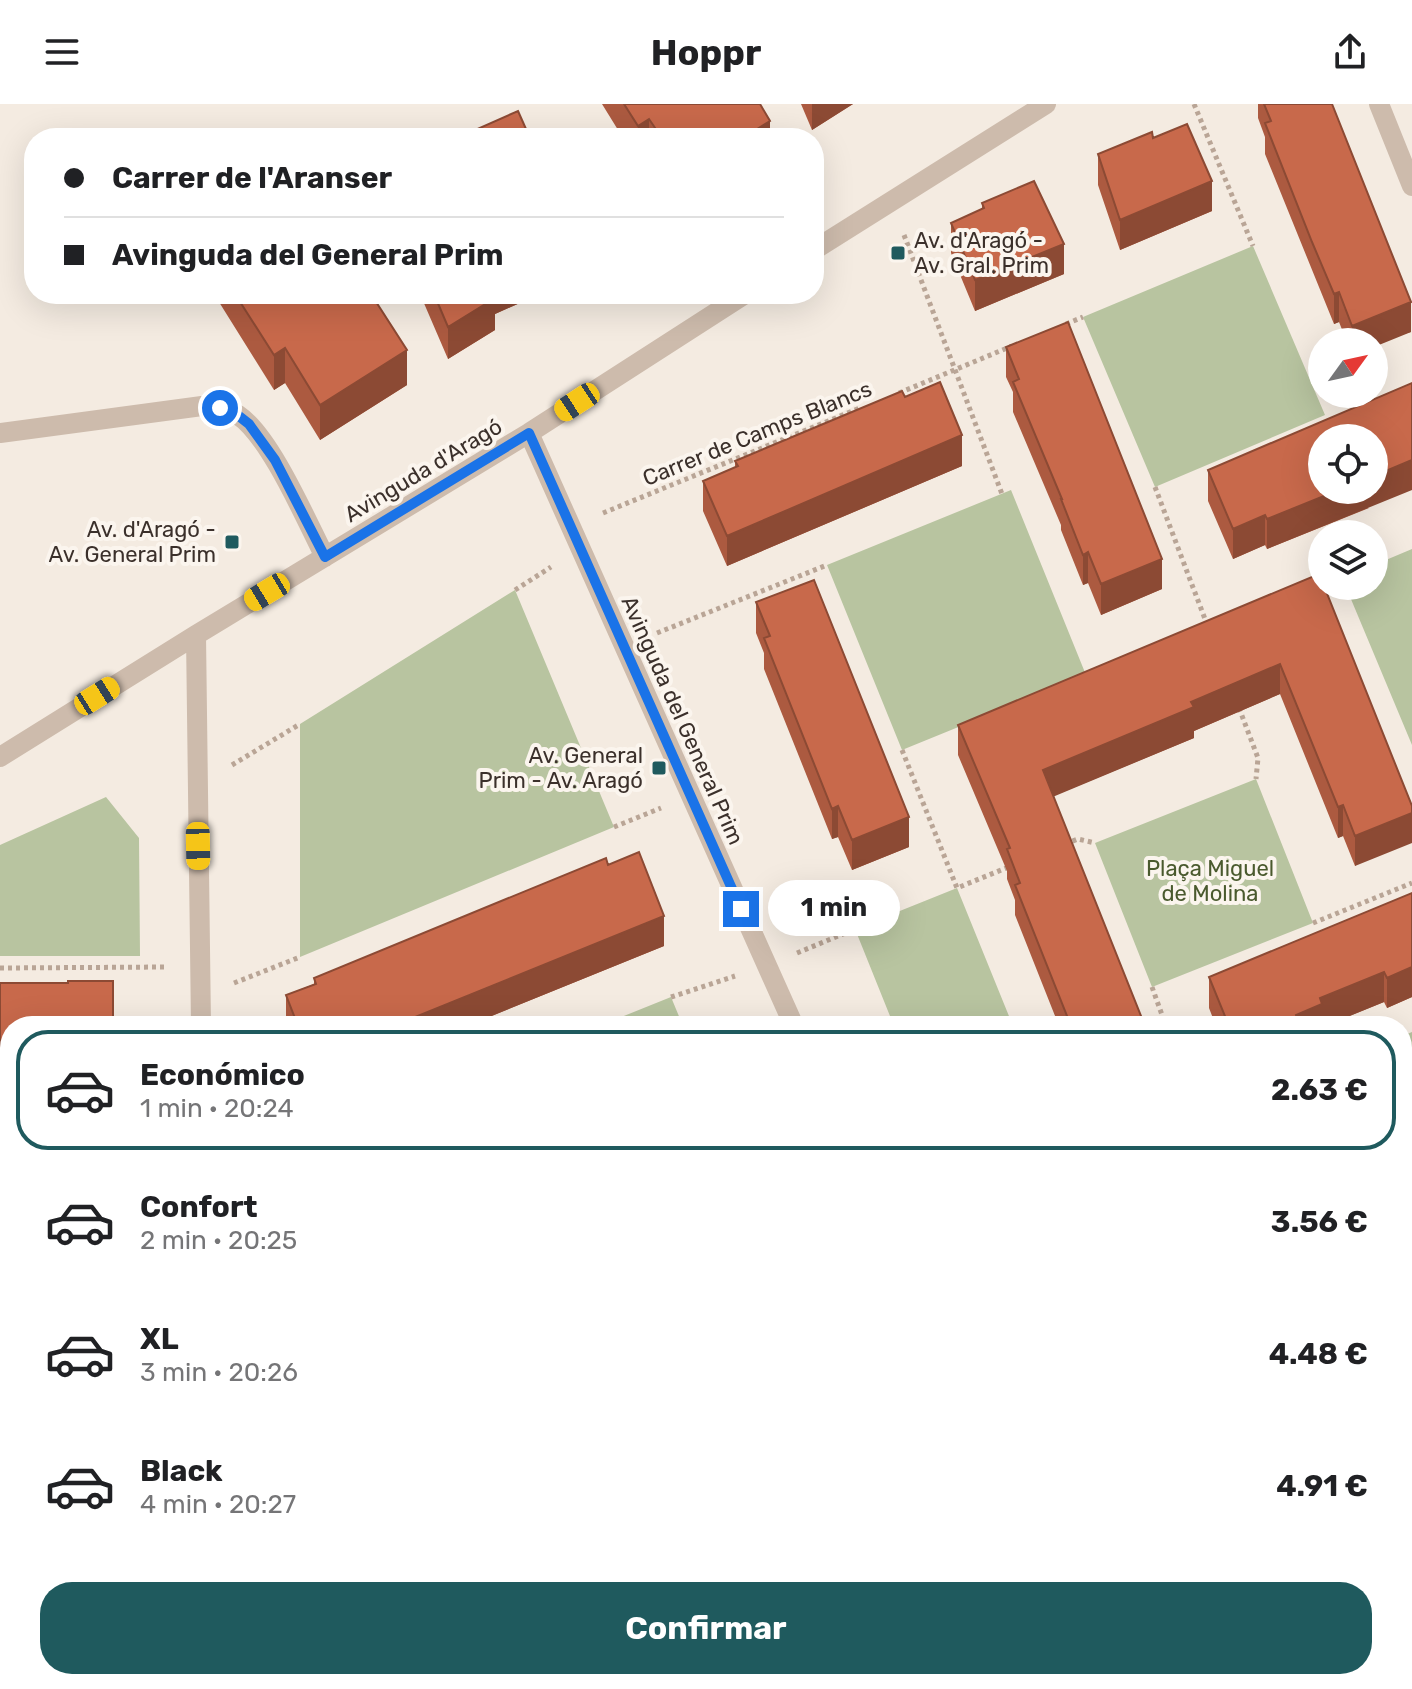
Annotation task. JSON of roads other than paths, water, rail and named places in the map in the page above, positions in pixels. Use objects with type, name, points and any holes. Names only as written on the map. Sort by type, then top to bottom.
[{"type":"street","points":[[824,243],[1046,104]]},
{"type":"street","points":[[1379,104],[1412,186]]},
{"type":"street","name":"Avinguda d'Aragó","points":[[0,757],[529,433],[729,304]]},
{"type":"street","points":[[0,433],[202,406],[235,413],[249,424],[275,460],[325,557]]},
{"type":"street","name":"Avinguda del General Prim","points":[[529,433],[789,1016]]},
{"type":"street","points":[[196,635],[201,1016]]},
{"type":"place","name":"Av. d'Aragó - Av. Gral. Prim","points":[[898,253]]},
{"type":"place","name":"Av. d'Aragó - Av. General Prim","points":[[232,542]]},
{"type":"place","name":"Av. General Prim - Av. Aragó","points":[[659,768]]},
{"type":"park label","name":"Plaça Miguel de Molina","points":[[1210,880]]}]
